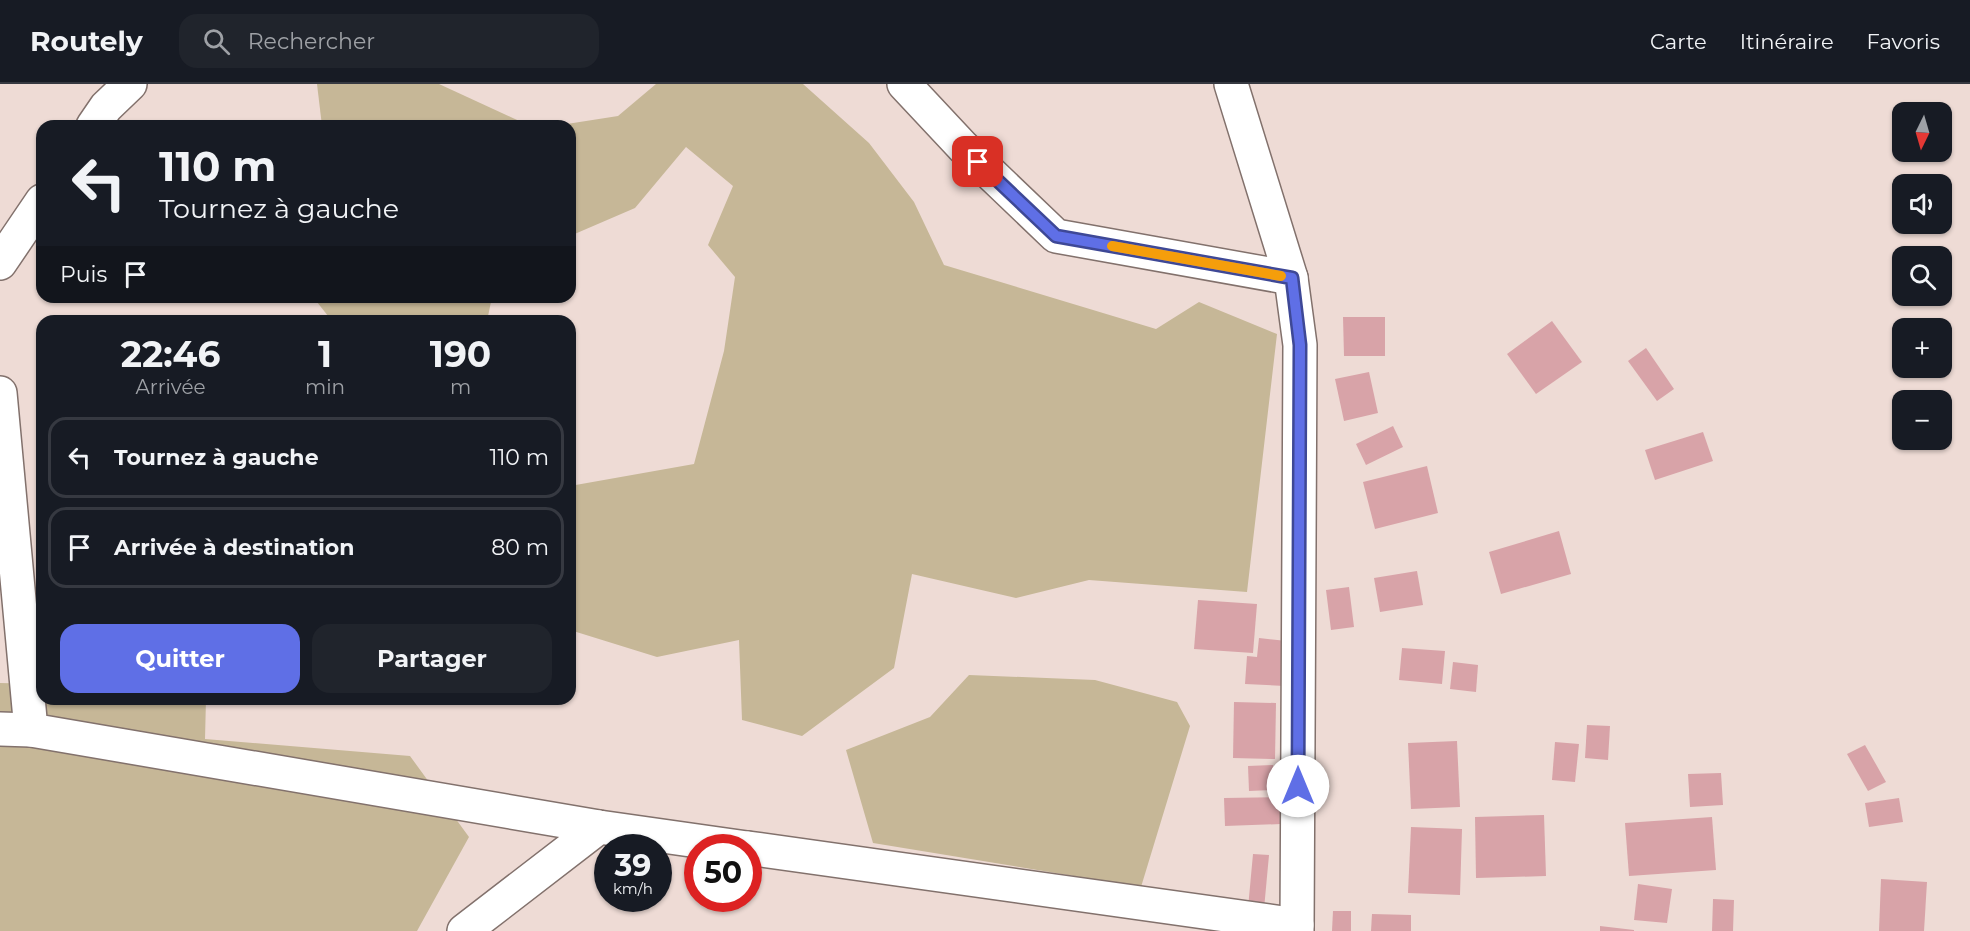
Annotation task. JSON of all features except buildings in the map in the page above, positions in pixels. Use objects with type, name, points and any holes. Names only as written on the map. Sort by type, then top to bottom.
[{"type":"street","points":[[97,120],[106,107],[130,84]]},
{"type":"street","points":[[904,84],[963,147],[1056,236],[1292,278]]},
{"type":"street","points":[[762,850],[1297,928],[1300,345],[1292,278],[1231,84]]},
{"type":"street","points":[[0,263],[36,210]]},
{"type":"street","points":[[0,393],[16,730],[684,839]]},
{"type":"street","points":[[464,931],[599,826]]},
{"type":"shaded area","points":[[317,84],[439,84],[517,120],[321,120]]},
{"type":"shaded area","points":[[656,84],[803,84],[869,143],[914,202],[944,265],[1156,329],[1199,302],[1277,334],[1247,592],[1089,580],[1016,598],[912,574],[894,668],[802,736],[742,720],[739,640],[657,657],[576,632],[576,485],[694,464],[724,351],[735,277],[708,245],[733,186],[686,147],[635,208],[576,233],[576,123],[618,116]]},
{"type":"shaded area","points":[[318,303],[491,303],[488,315],[327,315]]},
{"type":"shaded area","points":[[969,675],[1095,680],[1177,702],[1190,726],[1141,887],[873,843],[846,750],[930,717]]},
{"type":"shaded area","points":[[0,683],[36,684],[36,705],[206,705],[205,739],[410,756],[469,837],[417,931],[0,931]]},
{"type":"slow traffic","points":[[1112,246],[1281,276]]},
{"type":"route","points":[[978,162],[1056,236],[1292,278],[1300,345],[1298,786]]}]
